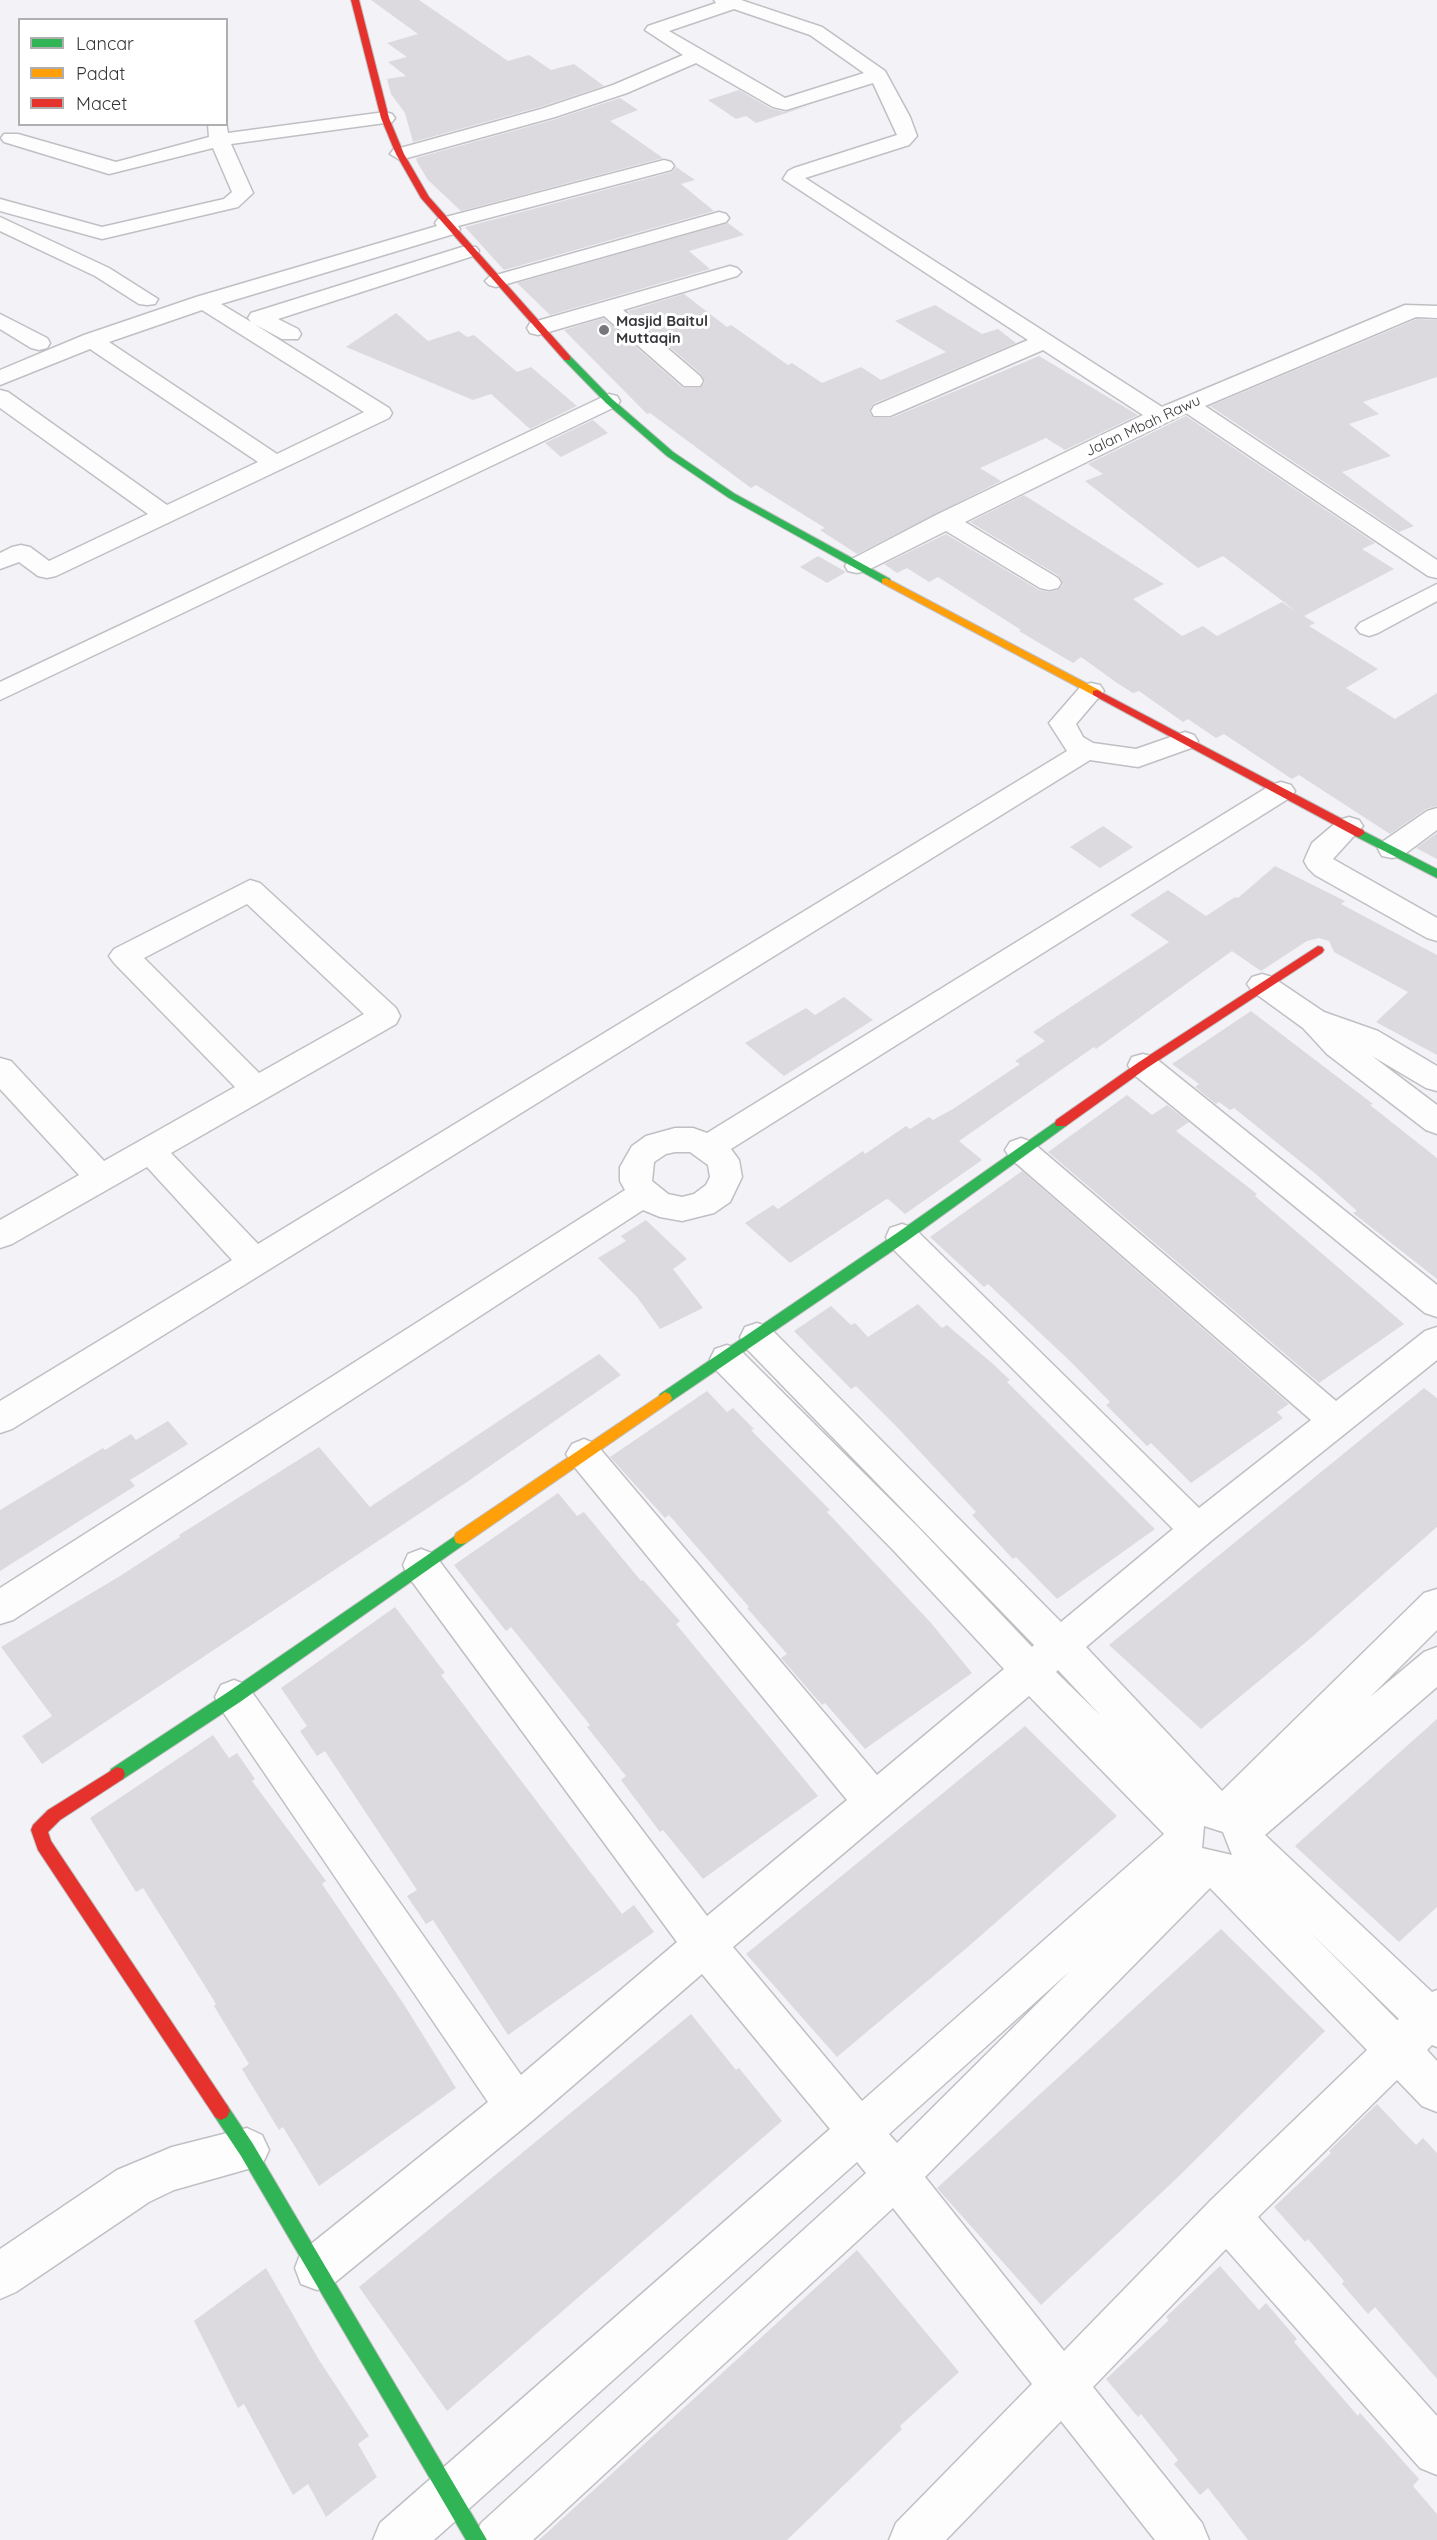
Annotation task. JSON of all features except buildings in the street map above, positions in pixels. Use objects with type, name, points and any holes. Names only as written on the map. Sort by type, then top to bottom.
[{"type":"street","points":[[355,0],[373,120],[400,154],[425,198],[538,328],[609,401],[670,454],[732,496],[856,566],[1437,874]]},
{"type":"street","points":[[874,76],[786,104],[780,103],[656,33],[728,2],[816,31],[874,76],[886,87],[907,136],[894,146],[801,172],[793,179],[1040,343],[1160,416]]},
{"type":"street","points":[[400,154],[548,113],[620,89],[697,57]]},
{"type":"street","points":[[6,139],[109,168],[117,168],[218,132],[373,120]]},
{"type":"street","points":[[6,139],[44,128]]},
{"type":"street","points":[[0,205],[102,232],[231,203],[243,193],[218,132]]},
{"type":"street","points":[[0,378],[92,340],[204,302],[447,226],[664,166]]},
{"type":"street","points":[[496,281],[719,218]]},
{"type":"street","points":[[0,223],[102,272],[147,299]]},
{"type":"street","points":[[292,335],[259,318],[469,251]]},
{"type":"street","points":[[538,328],[730,272]]},
{"type":"street","points":[[0,537],[10,557],[47,571],[381,413],[204,302]]},
{"type":"street","points":[[608,308],[692,381]]},
{"type":"street","name":"Jalan Mbah Rawu","points":[[856,566],[945,520],[1187,404],[1413,310],[1437,312]]},
{"type":"street","points":[[1,322],[39,343]]},
{"type":"street","points":[[92,340],[275,463]]},
{"type":"street","points":[[882,411],[1040,343]]},
{"type":"street","points":[[0,397],[165,515]]},
{"type":"street","points":[[0,692],[609,401]]},
{"type":"street","points":[[1187,404],[1437,571]]},
{"type":"street","points":[[945,520],[1049,583]]},
{"type":"street","points":[[1369,627],[1437,591]]},
{"type":"street","points":[[1090,691],[1062,723],[1072,742],[1086,751],[1138,758],[1185,741]]},
{"type":"street","points":[[0,1419],[1086,751]]},
{"type":"street","points":[[710,1147],[1281,790]]},
{"type":"street","points":[[1392,849],[1437,817]]},
{"type":"street","points":[[1349,826],[1322,850],[1317,861],[1325,868],[1437,931]]},
{"type":"street","points":[[0,1235],[385,1016],[250,890],[124,956],[256,1089]]},
{"type":"street","points":[[477,2540],[247,2150],[44,1845],[39,1830],[54,1815],[234,1697],[421,1565],[727,1359],[1143,1065],[1262,984],[1318,950]]},
{"type":"street","points":[[1262,984],[1314,1020],[1338,1046],[1437,1122]]},
{"type":"street","points":[[1314,1020],[1367,1039],[1437,1080]]},
{"type":"street","points":[[1143,1065],[1437,1304]]},
{"type":"street","points":[[0,1069],[100,1178]]},
{"type":"street","points":[[675,1140],[693,1140],[710,1147],[723,1160],[726,1176],[719,1192],[703,1204],[682,1209],[660,1205],[644,1194],[636,1181],[636,1167],[643,1154],[657,1144],[675,1140]]},
{"type":"street","points":[[150,1150],[255,1263]]},
{"type":"street","points":[[1021,1150],[1336,1421]]},
{"type":"street","points":[[0,1608],[644,1194]]},
{"type":"street","points":[[902,1237],[1198,1530]]},
{"type":"street","points":[[757,1337],[1061,1647],[1215,1838],[1396,2049],[1437,2091]]},
{"type":"street","points":[[317,2268],[517,2106],[704,1945],[1198,1530],[1437,1341]]},
{"type":"street","points":[[727,1359],[907,1540],[1030,1671],[1215,1838],[1434,2019],[1396,2049],[1227,2216],[913,2540]]},
{"type":"street","points":[[584,1454],[874,1802]]},
{"type":"street","points":[[907,1540],[936,1519]]},
{"type":"street","points":[[421,1565],[704,1945],[859,2130],[1185,2540]]},
{"type":"street","points":[[498,2540],[895,2176],[1437,1605]]},
{"type":"street","points":[[397,2540],[450,2496],[859,2130],[1215,1838],[1437,1664]]},
{"type":"street","points":[[234,1697],[517,2106]]},
{"type":"street","points":[[0,2276],[133,2186],[172,2169],[247,2150]]},
{"type":"street","points":[[1227,2216],[1437,2451]]},
{"type":"traffic: fast","points":[[567,358],[609,401],[670,454],[732,496],[886,581]]},
{"type":"traffic: fast","points":[[1359,833],[1437,874]]},
{"type":"traffic: fast","points":[[665,1398],[902,1237],[1061,1123]]},
{"type":"traffic: fast","points":[[117,1774],[234,1697],[461,1538]]},
{"type":"traffic: fast","points":[[221,2111],[247,2150],[477,2540]]},
{"type":"traffic: slow","points":[[886,581],[1097,693]]},
{"type":"traffic: slow","points":[[461,1538],[665,1398]]},
{"type":"traffic: jam","points":[[355,0],[385,118],[400,154],[425,198],[567,358]]},
{"type":"traffic: jam","points":[[1097,693],[1359,833]]},
{"type":"traffic: jam","points":[[1061,1123],[1143,1065],[1318,950]]},
{"type":"traffic: jam","points":[[117,1774],[54,1815],[39,1830],[44,1845],[221,2111]]},
{"type":"place","name":"Masjid Baitul Muttaqin","points":[[604,330]]}]
